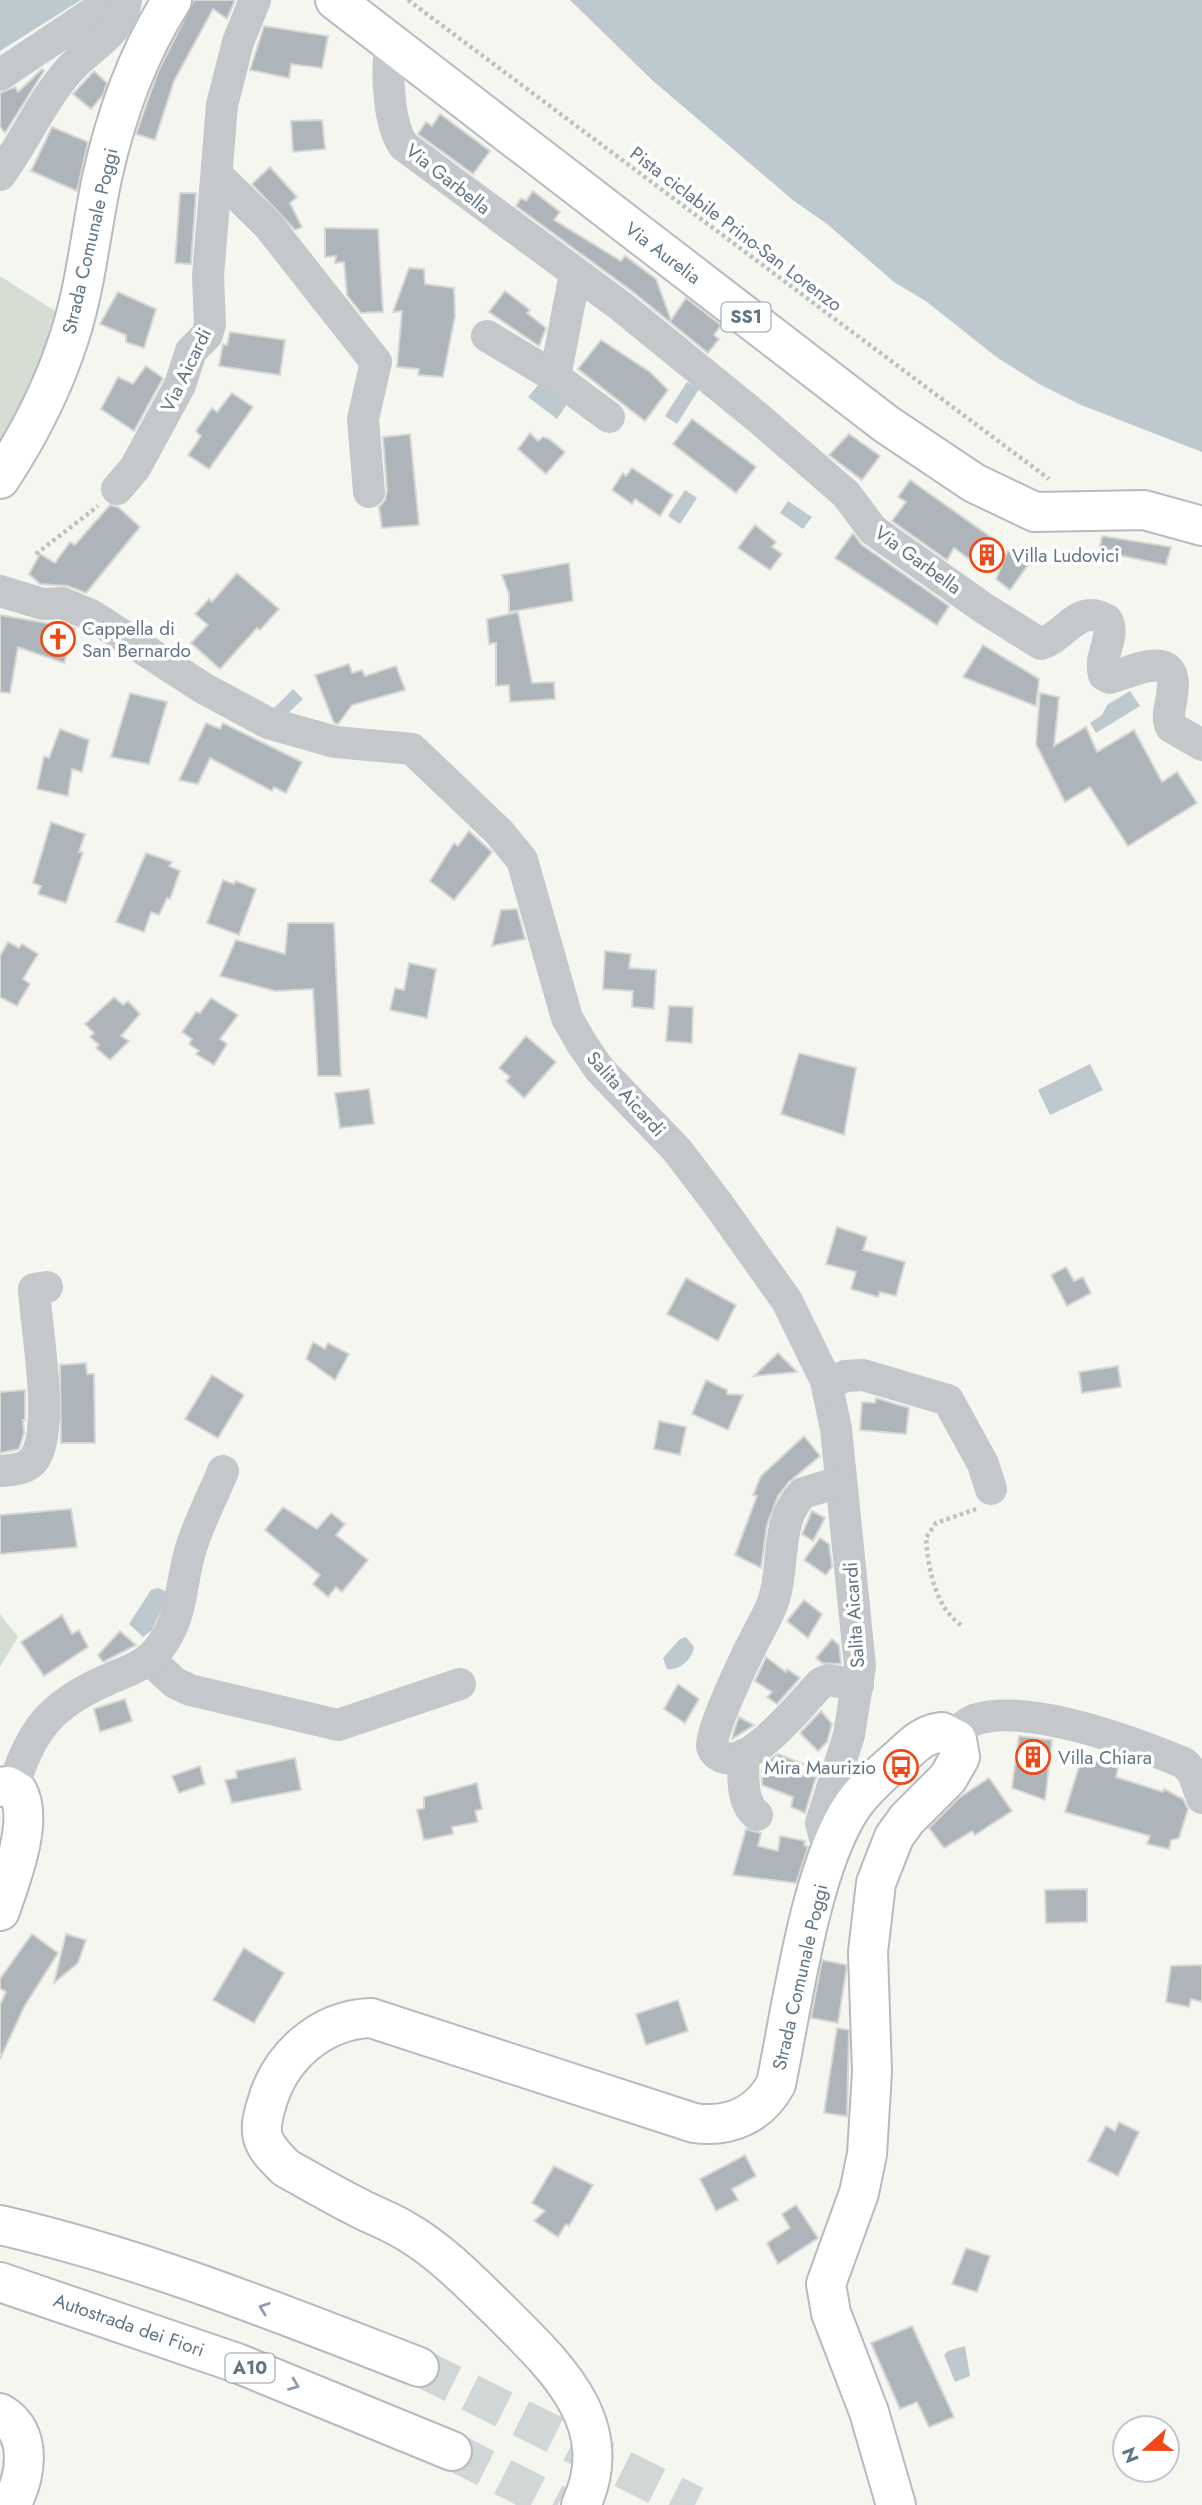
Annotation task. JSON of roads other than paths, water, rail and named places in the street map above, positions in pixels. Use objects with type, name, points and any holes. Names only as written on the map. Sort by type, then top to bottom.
[{"type":"main road","name":"Strada Comunale Poggi","points":[[0,479],[19,451],[51,386],[70,334],[102,176],[127,88],[146,42],[172,0]]},
{"type":"main road","name":"Via Aurelia","points":[[335,0],[886,424],[974,483],[1035,512],[1144,510],[1202,526]]},
{"type":"main road","name":"Strada Comunale Poggi","points":[[580,2505],[592,2474],[592,2446],[572,2390],[551,2362],[471,2283],[408,2232],[306,2179],[273,2155],[263,2138],[262,2126],[269,2093],[289,2060],[314,2036],[346,2021],[371,2018],[694,2123],[729,2124],[746,2116],[769,2096],[776,2084],[812,1913],[833,1842],[852,1806],[921,1738],[942,1732],[952,1736]]},
{"type":"main road","points":[[895,2505],[869,2413],[831,2313],[826,2284],[859,2193],[867,2154],[872,2072],[868,1952],[872,1900],[894,1837],[948,1778],[960,1757],[960,1746],[952,1736]]},
{"type":"main road","points":[[0,1911],[22,1834],[21,1798],[6,1787]]},
{"type":"main road","points":[[0,2225],[58,2239],[206,2287],[419,2367]]},
{"type":"main road","name":"Autostrada dei Fiori","points":[[0,2282],[45,2295],[237,2363],[452,2451]]},
{"type":"main road","points":[[0,2413],[13,2424],[24,2452],[25,2469],[11,2505]]},
{"type":"street","points":[[0,75],[112,0]]},
{"type":"street","points":[[4,155],[70,69],[110,32],[121,18],[126,0]]},
{"type":"street","name":"Via Aicardi","points":[[117,489],[135,468],[180,385],[191,351],[207,335],[208,276],[222,105],[229,73],[256,0]]},
{"type":"street","name":"Via Garbella","points":[[391,44],[388,59],[391,104],[396,128],[404,146],[622,307],[757,416],[846,494],[873,530],[1035,642],[1047,642],[1079,617],[1092,614],[1107,620],[1111,633],[1103,656],[1104,675],[1110,678],[1154,664],[1168,670],[1173,683],[1168,717],[1171,727],[1202,745]]},
{"type":"street","points":[[217,175],[268,225],[376,362],[363,419],[369,492]]},
{"type":"street","points":[[555,377],[575,274]]},
{"type":"street","points":[[487,336],[555,377],[609,417]]},
{"type":"street","name":"Salita Aicardi","points":[[0,591],[43,604],[62,603],[91,615],[203,688],[268,723],[335,742],[400,746],[417,753],[499,832],[522,860],[567,1018],[582,1044],[600,1070],[677,1150],[787,1300],[808,1338],[827,1385],[836,1429],[860,1654],[858,1685],[849,1735],[821,1823],[824,1835],[833,1842]]},
{"type":"street","points":[[0,1471],[29,1465],[35,1458],[42,1434],[44,1393],[34,1289],[47,1287]]},
{"type":"street","points":[[827,1385],[845,1376],[863,1375],[948,1400],[983,1464],[991,1489]]},
{"type":"street","points":[[6,1787],[46,1718],[70,1697],[149,1660],[171,1632],[180,1608],[192,1544],[223,1471]]},
{"type":"street","points":[[841,1482],[803,1493],[786,1520],[774,1599],[739,1670],[713,1733],[712,1745],[716,1754],[724,1758],[743,1755],[787,1722],[821,1683],[828,1680],[858,1685]]},
{"type":"street","points":[[149,1660],[190,1690],[338,1725],[460,1684]]},
{"type":"street","points":[[952,1736],[972,1721],[994,1717],[1064,1723],[1184,1763],[1193,1773],[1202,1798]]},
{"type":"street","points":[[743,1755],[745,1797],[749,1808],[757,1815]]},
{"type":"tunnel","points":[[419,2367],[695,2505]]},
{"type":"tunnel","points":[[452,2451],[558,2505]]},
{"type":"place","name":"Villa Ludovici","points":[[987,555]]},
{"type":"place","name":"Cappella di San Bernardo","points":[[58,639]]},
{"type":"place","name":"Villa Chiara","points":[[1033,1757]]},
{"type":"place","name":"Mira Maurizio","points":[[901,1767]]}]
